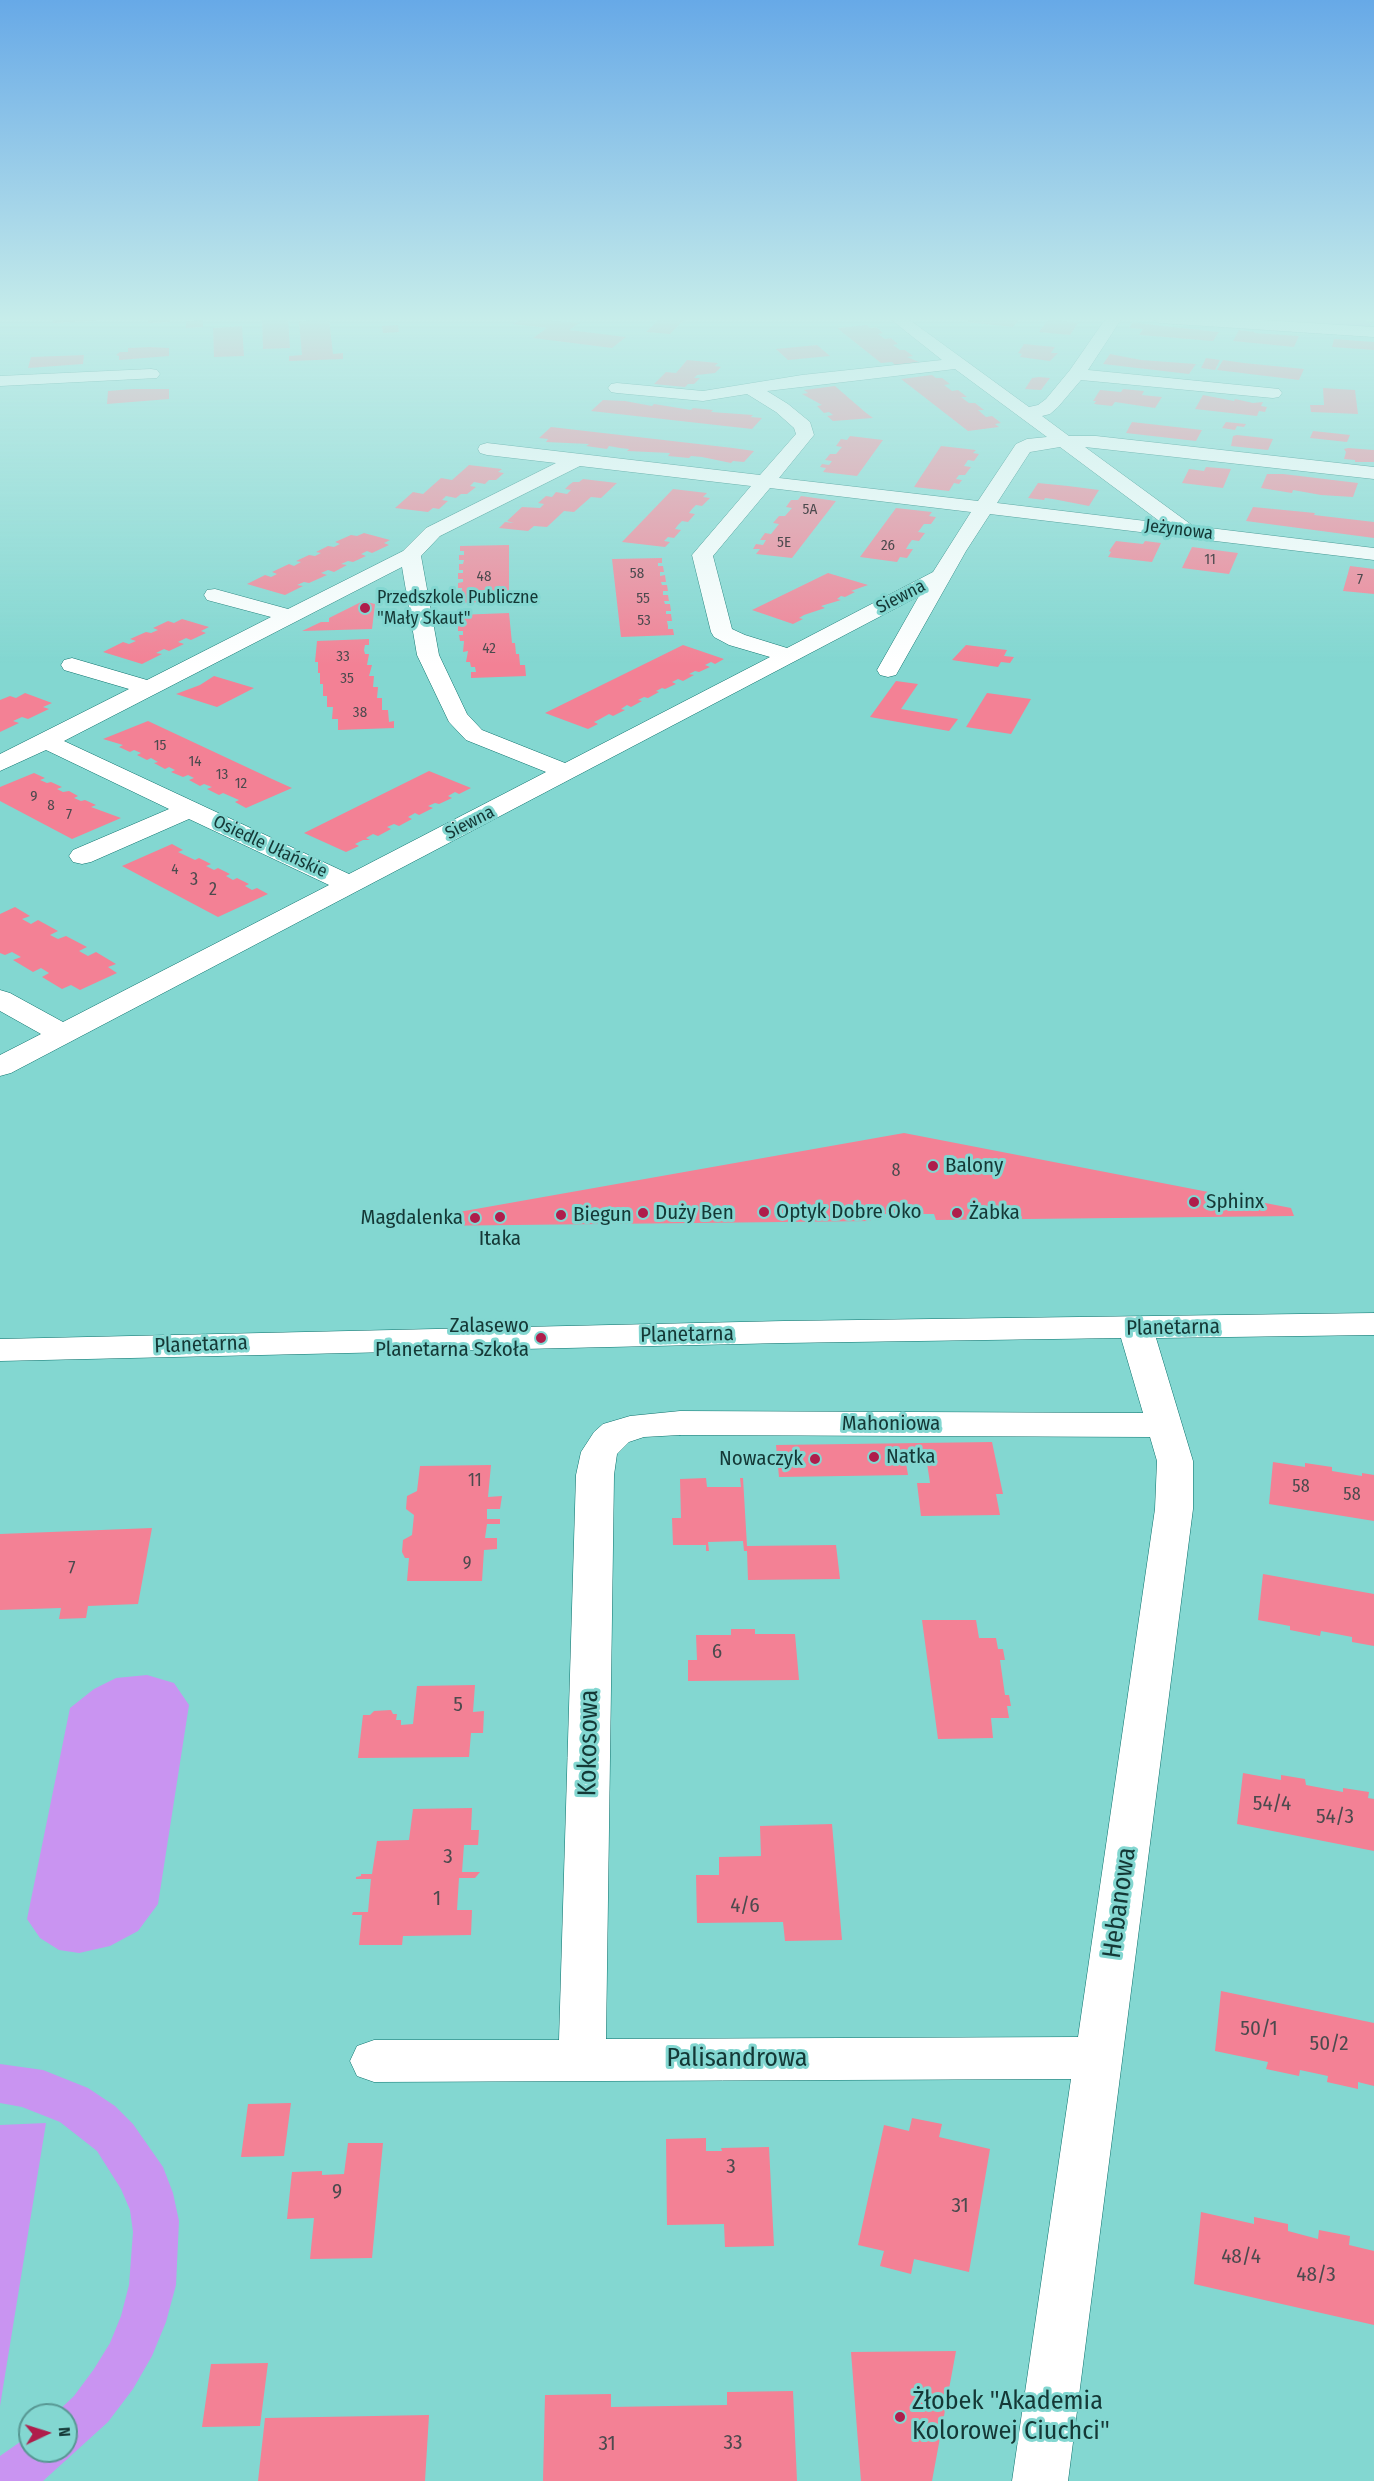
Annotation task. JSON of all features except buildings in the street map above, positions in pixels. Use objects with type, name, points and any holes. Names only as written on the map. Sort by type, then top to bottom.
[{"type":"street","points":[[788,655],[737,640],[722,632],[702,555],[805,434]]},
{"type":"street","points":[[1052,434],[1187,531]]},
{"type":"street","name":"Siewna","points":[[888,670],[940,577],[1023,448],[1035,444],[1062,441],[1096,442],[1374,473]]},
{"type":"street","name":"Jeżynowa","points":[[487,449],[984,506],[1374,554]]},
{"type":"street","points":[[0,764],[410,555],[433,532],[578,459]]},
{"type":"street","points":[[410,555],[428,655],[457,717],[474,735],[567,772]]},
{"type":"street","name":"Siewna","points":[[0,1067],[940,577]]},
{"type":"street","points":[[215,595],[290,616]]},
{"type":"street","points":[[72,665],[150,688]]},
{"type":"street","name":"Osiedle Ułańskie","points":[[46,741],[350,885]]},
{"type":"street","name":"Osiedle Ułańskie","points":[[82,856],[190,809]]},
{"type":"street","points":[[0,999],[63,1034]]},
{"type":"street","name":"Planetarna","points":[[0,1350],[784,1332],[1374,1324]]},
{"type":"street","name":"Hebanowa","points":[[1040,2481],[1174,1509],[1175,1461],[1136,1329]]},
{"type":"street","name":"Mahoniowa","points":[[616,1433],[644,1425],[680,1423],[1166,1425]]},
{"type":"street","name":"Kokosowa","points":[[582,2060],[595,1474],[599,1452],[616,1433]]},
{"type":"street","name":"Palisandrowa","points":[[374,2061],[1099,2058]]},
{"type":"shaded area","points":[[147,1675],[174,1683],[189,1705],[158,1904],[138,1931],[110,1946],[79,1953],[59,1950],[40,1938],[27,1919],[70,1708],[94,1689],[116,1678]]},
{"type":"shaded area","points":[[0,2064],[43,2070],[88,2088],[115,2106],[133,2124],[163,2167],[173,2193],[179,2221],[176,2285],[166,2322],[152,2356],[133,2389],[108,2422],[78,2449],[78,2403],[67,2403],[94,2369],[110,2343],[121,2316],[129,2285],[133,2232],[130,2210],[121,2189],[97,2151],[60,2122],[22,2107],[0,2103]]},
{"type":"shaded area","points":[[46,2123],[0,2406],[0,2125]]},
{"type":"shaded area","points":[[18,2443],[18,2463],[63,2463],[43,2481],[0,2481],[0,2456]]},
{"type":"place","name":"Przedszkole Publiczne \"Mały Skaut\"","points":[[365,608]]},
{"type":"place","name":"Balony","points":[[933,1166]]},
{"type":"place","name":"Sphinx","points":[[1194,1202]]},
{"type":"place","name":"Optyk Dobre Oko","points":[[764,1212]]},
{"type":"place","name":"Duży Ben","points":[[643,1213]]},
{"type":"place","name":"Żabka","points":[[957,1213]]},
{"type":"place","name":"Biegun","points":[[561,1215]]},
{"type":"place","name":"Itaka","points":[[500,1217]]},
{"type":"place","name":"Magdalenka","points":[[475,1218]]},
{"type":"place","name":"Zalasewo Planetarna Szkoła","points":[[541,1338]]},
{"type":"place","name":"Natka","points":[[874,1457]]},
{"type":"place","name":"Nowaczyk","points":[[815,1459]]},
{"type":"place","name":"Żłobek \"Akademia Kolorowej Ciuchci\"","points":[[900,2417]]}]
